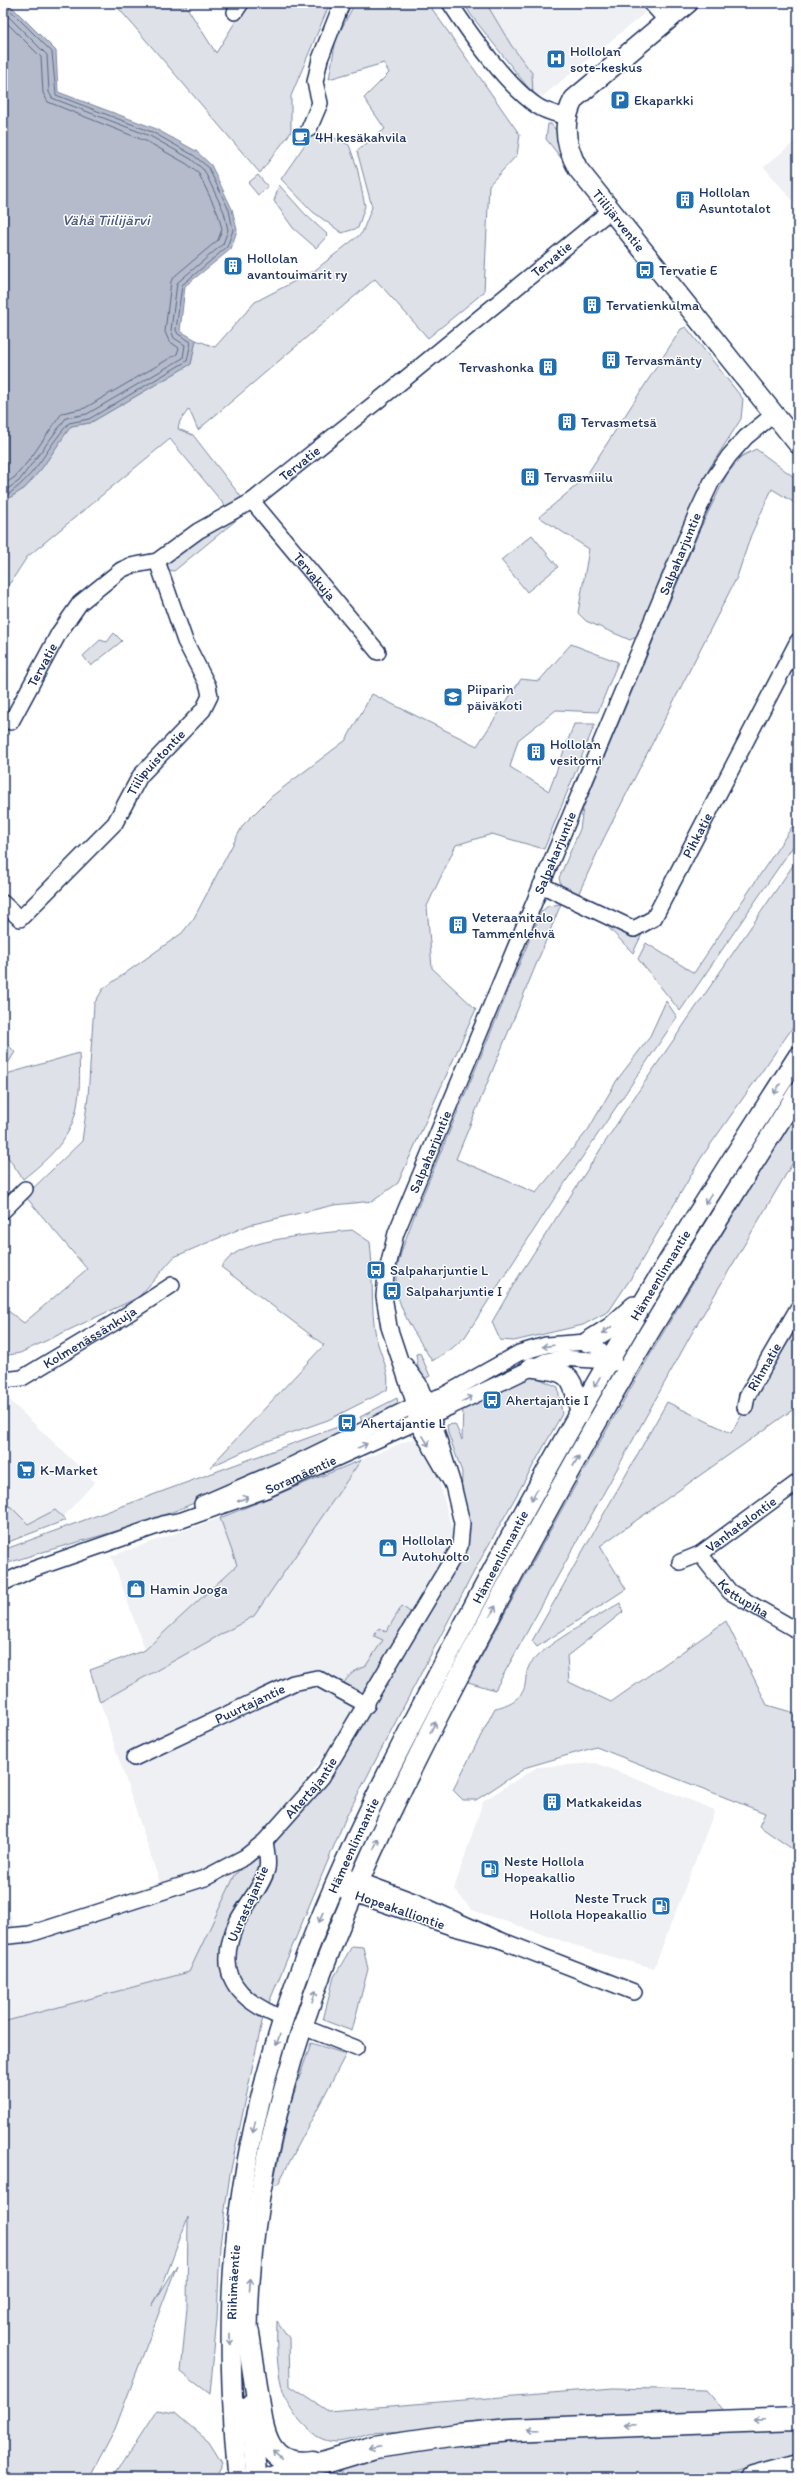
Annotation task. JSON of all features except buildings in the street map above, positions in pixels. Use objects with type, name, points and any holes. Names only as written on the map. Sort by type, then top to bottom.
[{"type":"highway","points":[[248,2333],[261,2420],[266,2440],[278,2456],[286,2460],[296,2463],[327,2460]]},
{"type":"highway","points":[[272,2478],[327,2460],[375,2447],[457,2435],[510,2430],[798,2419]]},
{"type":"highway","points":[[754,2478],[798,2466]]},
{"type":"main road","points":[[566,116],[574,99],[688,3]]},
{"type":"main road","name":"Tiilijärventie","points":[[566,116],[566,139],[573,160],[773,415],[798,444]]},
{"type":"main road","name":"Hämeenlinnantie","points":[[263,2089],[304,1963],[336,1881],[398,1750],[488,1578],[580,1411],[655,1283],[798,1056]]},
{"type":"main road","name":"Hämeenlinnantie","points":[[280,2100],[318,1984],[357,1887],[415,1761],[506,1585],[627,1371],[798,1092]]},
{"type":"main road","points":[[587,1342],[598,1337],[625,1316],[655,1283]]},
{"type":"main road","points":[[531,1367],[559,1370],[569,1378],[575,1390],[580,1411]]},
{"type":"main road","name":"Riihimäentie","points":[[238,2478],[230,2372],[232,2285],[243,2186],[263,2089]]},
{"type":"main road","name":"Riihimäentie","points":[[257,2478],[250,2400],[248,2333],[255,2230],[263,2175],[280,2100]]},
{"type":"street","points":[[309,129],[320,103],[315,82],[320,59],[342,3]]},
{"type":"street","points":[[450,3],[492,59],[528,99],[548,112],[566,116]]},
{"type":"street","points":[[651,3],[667,21]]},
{"type":"street","name":"Tervatie","points":[[10,722],[59,634],[80,603],[121,570],[130,566],[157,562],[198,531],[252,501],[390,391],[611,210]]},
{"type":"street","name":"Salpaharjuntie","points":[[424,1407],[419,1384],[400,1357],[389,1327],[384,1296],[389,1256],[396,1233],[608,722],[712,481],[746,437],[773,415]]},
{"type":"street","name":"Tervakuja","points":[[252,501],[378,652]]},
{"type":"street","name":"Tiilipuistontie","points":[[3,903],[20,919],[25,914],[115,823],[140,776],[203,710],[210,696],[208,686],[185,641],[157,562]]},
{"type":"street","name":"Pihkatie","points":[[541,885],[634,929],[654,918],[798,641]]},
{"type":"street","points":[[3,1211],[25,1188]]},
{"type":"street","name":"Kolmenässänkuja","points":[[3,1380],[22,1378],[118,1321],[172,1285]]},
{"type":"street","name":"Rihmatie","points":[[745,1407],[747,1396],[798,1308]]},
{"type":"street","name":"Soramäentie","points":[[3,1582],[31,1570],[166,1523],[182,1520],[266,1490],[416,1421],[424,1407],[519,1353],[546,1345],[587,1342],[596,1346],[609,1361],[627,1371]]},
{"type":"street","name":"Soramäentie","points":[[166,1523],[179,1514],[424,1407],[531,1367],[561,1358],[609,1361]]},
{"type":"street","name":"Ahertajantie","points":[[9,1936],[30,1934],[206,1878],[245,1857],[265,1841],[322,1777],[367,1705],[460,1546],[462,1523],[453,1485],[424,1407]]},
{"type":"street","name":"Ahertajantie","points":[[416,1421],[453,1485]]},
{"type":"street","name":"Vanhatalontie","points":[[680,1562],[700,1554],[798,1482]]},
{"type":"street","name":"Kettupiha","points":[[700,1554],[730,1592],[798,1631]]},
{"type":"street","name":"Soramäentie","points":[[3,1576],[31,1570]]},
{"type":"street","name":"Puurtajantie","points":[[134,1758],[293,1683],[317,1678],[367,1705]]},
{"type":"street","name":"Uurastajantie","points":[[265,1841],[267,1868],[236,1925],[230,1944],[228,1967],[239,1992],[249,2002],[275,2015]]},
{"type":"street","name":"Hopeakalliontie","points":[[336,1881],[345,1891],[357,1887],[451,1927],[500,1940],[634,1992]]},
{"type":"street","points":[[313,2031],[356,2048]]},
{"type":"shaded area","points":[[114,3],[184,3],[216,53],[247,3],[330,3],[291,96],[291,132],[260,173]]},
{"type":"shaded area","points":[[355,3],[428,3],[520,135],[517,155],[489,185],[484,292],[428,338],[375,279],[198,430],[189,409],[180,421],[178,429],[193,435],[242,498],[226,507],[170,439],[27,557],[3,594],[3,502],[25,488],[42,468],[71,426],[90,423],[191,364],[196,340],[215,347],[255,302],[314,271],[362,233],[372,207],[357,151],[385,129],[364,98],[389,73],[384,63],[329,79],[336,39]]},
{"type":"shaded area","points":[[464,3],[486,3],[511,45],[532,73],[533,94],[471,15]]},
{"type":"shaded area","name":"Hollolan sote-keskus","points":[[486,3],[646,3],[650,9],[543,96],[533,94],[532,73],[512,46]]},
{"type":"shaded area","points":[[548,124],[551,124],[559,134],[595,201],[546,139]]},
{"type":"shaded area","points":[[317,133],[326,134],[349,145],[357,167],[365,206],[358,228],[342,233],[313,212],[281,179],[310,137]]},
{"type":"shaded area","points":[[798,139],[798,207],[764,167]]},
{"type":"shaded area","points":[[258,175],[268,187],[258,195],[248,183]]},
{"type":"shaded area","points":[[279,185],[306,215],[328,235],[316,248],[293,228],[274,201]]},
{"type":"shaded area","points":[[686,327],[743,399],[741,419],[709,469],[636,637],[630,640],[586,621],[578,613],[589,549],[539,517],[584,479],[681,329]]},
{"type":"shaded area","points":[[756,449],[798,480],[798,505],[772,489],[751,535],[737,577],[603,840],[578,895],[561,886],[559,878],[580,829],[583,808],[700,529],[727,474],[742,456]]},
{"type":"shaded area","points":[[245,513],[174,571],[168,570],[166,566],[173,554]]},
{"type":"shaded area","points":[[532,535],[558,567],[527,592],[501,560]]},
{"type":"shaded area","points":[[114,633],[122,641],[91,666],[83,656],[100,640],[107,642]]},
{"type":"shaded area","points":[[571,644],[618,662],[598,712],[556,710],[518,740],[510,767],[549,791],[574,724],[595,724],[544,849],[492,834],[456,845],[427,906],[432,968],[476,1009],[398,1183],[373,1201],[334,1205],[249,1225],[174,1257],[139,1297],[20,1353],[3,1356],[3,1307],[24,1323],[87,1269],[25,1196],[82,1141],[88,1097],[94,1004],[103,989],[182,933],[194,918],[243,825],[272,796],[346,740],[372,694],[477,746],[521,679],[539,681]]},
{"type":"shaded area","points":[[798,818],[798,839],[680,1011],[638,959],[646,943],[694,973]]},
{"type":"shaded area","points":[[798,858],[798,1020],[701,1158],[635,1272],[609,1311],[583,1325],[514,1341],[500,1340],[492,1322],[515,1282],[629,1105]]},
{"type":"shaded area","points":[[561,904],[456,1159],[536,1193],[588,1130],[617,1080],[649,1038],[666,1001],[677,1017],[554,1199],[465,1337],[450,1350],[432,1361],[408,1322],[399,1301],[396,1279],[401,1254],[415,1214],[541,912],[548,906]]},
{"type":"shaded area","points":[[600,919],[643,932],[633,953]]},
{"type":"shaded area","points":[[3,1040],[15,1052],[7,1065],[3,1065]]},
{"type":"shaded area","points":[[79,1053],[79,1094],[76,1111],[71,1125],[64,1139],[54,1152],[23,1179],[3,1150],[3,1075]]},
{"type":"shaded area","points":[[798,1112],[798,1154],[692,1333],[495,1690],[468,1682],[546,1537],[627,1394],[711,1252]]},
{"type":"shaded area","points":[[352,1230],[370,1242],[374,1325],[376,1337],[388,1376],[387,1390],[328,1420],[262,1443],[210,1467],[324,1345],[221,1267],[234,1254],[244,1248],[258,1244],[291,1237]]},
{"type":"shaded area","points":[[798,1322],[798,1406],[600,1546],[626,1589],[537,1647],[532,1641],[667,1402],[731,1433]]},
{"type":"shaded area","points":[[420,1353],[430,1376],[424,1379],[419,1375],[416,1354]]},
{"type":"shaded area","points":[[522,1371],[558,1387],[562,1414],[478,1564],[346,1817],[263,2017],[230,2174],[220,2245],[217,2319],[210,2394],[181,2372],[187,2307],[188,2217],[160,2292],[152,2306],[177,2265],[115,2429],[89,2478],[3,2478],[3,2022],[189,1972],[235,1875],[332,1774],[460,1546],[462,1472],[448,1433],[447,1425],[455,1424],[462,1440],[463,1401]]},
{"type":"shaded area","points":[[3,1394],[95,1482],[62,1518],[3,1542]]},
{"type":"shaded area","points":[[397,1398],[398,1403],[392,1409],[363,1423],[360,1417]]},
{"type":"shaded area","points":[[343,1425],[346,1431],[275,1467],[203,1500],[134,1525],[3,1565],[3,1550]]},
{"type":"shaded area","points":[[414,1438],[436,1468],[454,1538],[427,1595],[359,1708],[295,1794],[189,1972],[3,2022],[3,1893],[15,1928],[161,1886],[100,1702],[254,1616],[361,1460]]},
{"type":"shaded area","points":[[361,1460],[254,1616],[100,1702],[90,1670],[145,1650],[237,1565],[220,1518]]},
{"type":"shaded area","points":[[10,1506],[28,1524],[55,1510],[66,1520],[3,1544],[3,1513]]},
{"type":"shaded area","points":[[220,1518],[237,1565],[145,1650],[111,1556]]},
{"type":"shaded area","points":[[620,1603],[623,1612],[567,1656],[569,1682],[611,1702],[726,1621],[767,1705],[798,1714],[798,1853],[759,1826],[765,1813],[596,1747],[527,1767],[476,1800],[463,1800],[453,1790],[495,1708],[514,1701],[521,1694],[524,1690],[528,1668],[535,1658],[570,1632]]},
{"type":"shaded area","points":[[402,1606],[414,1615],[367,1692],[356,1695],[343,1685],[352,1673],[365,1667],[383,1640],[374,1636],[379,1628],[386,1632]]},
{"type":"shaded area","points":[[596,1763],[715,1810],[654,1968],[594,1952],[472,1910],[454,1889],[483,1801],[537,1767]]},
{"type":"shaded area","points":[[352,1946],[363,1947],[368,1969],[352,2031],[323,2020],[334,1977]]},
{"type":"shaded area","points":[[311,2043],[346,2054],[278,2184],[273,2184],[290,2105]]},
{"type":"shaded area","points":[[277,2321],[289,2338],[290,2386],[328,2411],[613,2388],[706,2390],[727,2414],[369,2433],[344,2441],[331,2441],[319,2437],[309,2430],[295,2415],[288,2403],[283,2391],[278,2363]]},
{"type":"shaded area","points":[[157,2410],[175,2413],[209,2442],[222,2463],[214,2478],[113,2478]]},
{"type":"shaded area","points":[[798,2427],[798,2455],[714,2478],[347,2478],[341,2473],[346,2461],[453,2445]]},
{"type":"water","name":"Vähä Tiilijärvi","points":[[3,3],[8,3],[56,51],[58,92],[154,128],[196,151],[211,165],[232,209],[237,230],[231,249],[185,286],[180,331],[196,340],[191,364],[90,423],[71,426],[42,468],[25,488],[3,502]]},
{"type":"place","name":"Hollolan sote-keskus","points":[[556,59]]},
{"type":"place","name":"Ekaparkki","points":[[620,100]]},
{"type":"place","name":"4H kesäkahvila","points":[[301,137]]},
{"type":"place","name":"Hollolan Asuntotalot","points":[[685,200]]},
{"type":"place","name":"Hollolan avantouimarit ry","points":[[233,266]]},
{"type":"place","name":"Tervatie E","points":[[645,270]]},
{"type":"place","name":"Tervatienkulma","points":[[592,305]]},
{"type":"place","name":"Tervasmänty","points":[[611,360]]},
{"type":"place","name":"Tervashonka","points":[[548,367]]},
{"type":"place","name":"Tervasmetsä","points":[[567,422]]},
{"type":"place","name":"Tervasmiilu","points":[[530,477]]},
{"type":"place","name":"Piiparin päiväkoti","points":[[453,697]]},
{"type":"place","name":"Hollolan vesitorni","points":[[536,752]]},
{"type":"place","name":"Veteraanitalo Tammenlehvä","points":[[458,925]]},
{"type":"place","name":"Salpaharjuntie L","points":[[376,1270]]},
{"type":"place","name":"Salpaharjuntie I","points":[[392,1291]]},
{"type":"place","name":"Ahertajantie I","points":[[492,1400]]},
{"type":"place","name":"Ahertajantie L","points":[[347,1423]]},
{"type":"place","name":"K-Market","points":[[26,1470]]},
{"type":"place","name":"Hollolan Autohuolto","points":[[388,1548]]},
{"type":"place","name":"Hamin Jooga","points":[[136,1589]]},
{"type":"place","name":"Matkakeidas","points":[[552,1802]]},
{"type":"place","name":"Neste Hollola Hopeakallio","points":[[490,1869]]},
{"type":"place","name":"Neste Truck Hollola Hopeakallio","points":[[661,1906]]}]
